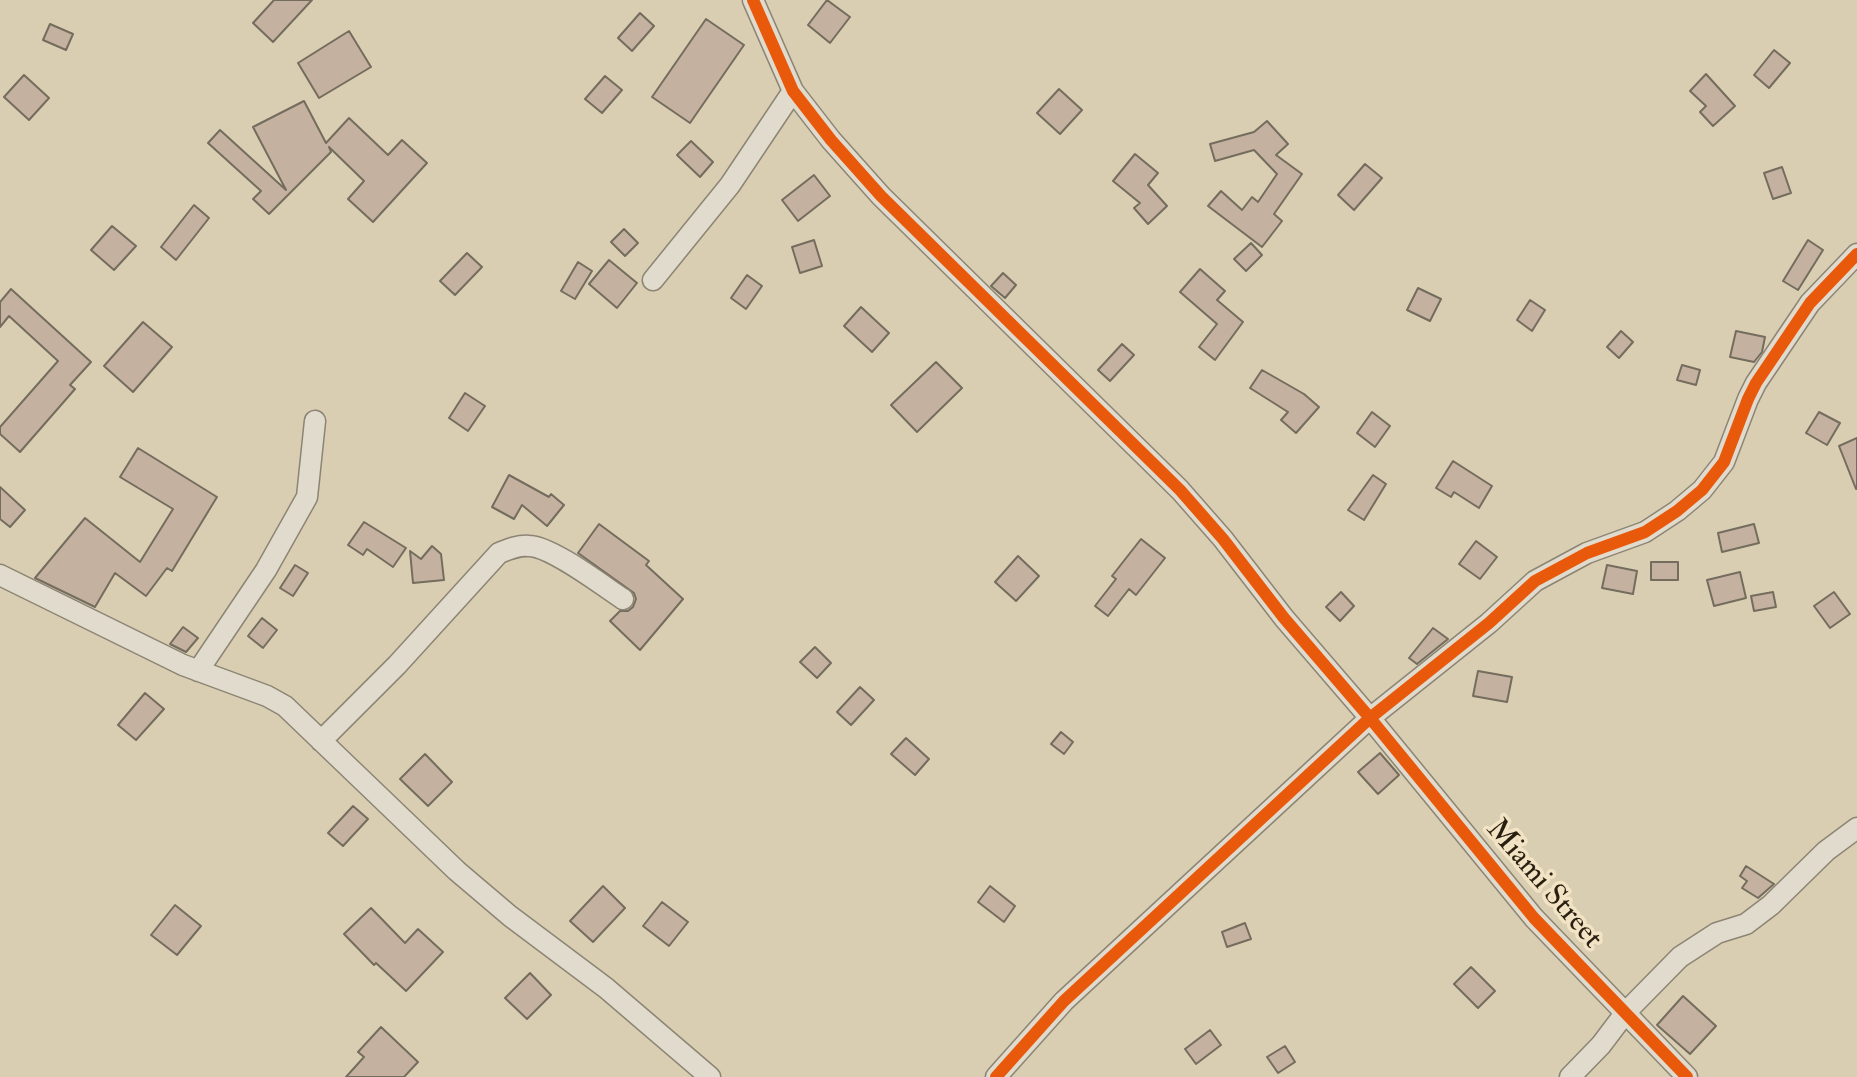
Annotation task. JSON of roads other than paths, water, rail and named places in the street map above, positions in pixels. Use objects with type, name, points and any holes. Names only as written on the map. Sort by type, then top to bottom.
[{"type":"street","name":"Miami Street","points":[[753,0],[793,91],[831,140],[881,196],[1180,490],[1534,918],[1687,1077]]},
{"type":"street","points":[[653,280],[730,185],[793,91]]},
{"type":"street","points":[[996,1077],[1064,1001],[1370,718],[1489,623],[1535,581],[1587,553],[1645,532],[1702,490],[1724,462],[1748,399],[1787,336],[1810,303],[1857,254]]},
{"type":"street","points":[[198,671],[266,570],[307,497],[315,421]]},
{"type":"street","points":[[321,741],[397,665],[499,553],[513,547],[533,545],[565,561],[623,599]]},
{"type":"street","points":[[0,575],[198,671],[267,696],[285,706],[457,871],[510,916],[606,988],[710,1077]]},
{"type":"street","points":[[1570,1077],[1601,1045],[1626,1012],[1680,957],[1717,933],[1746,924],[1771,905],[1826,851],[1857,828]]}]
